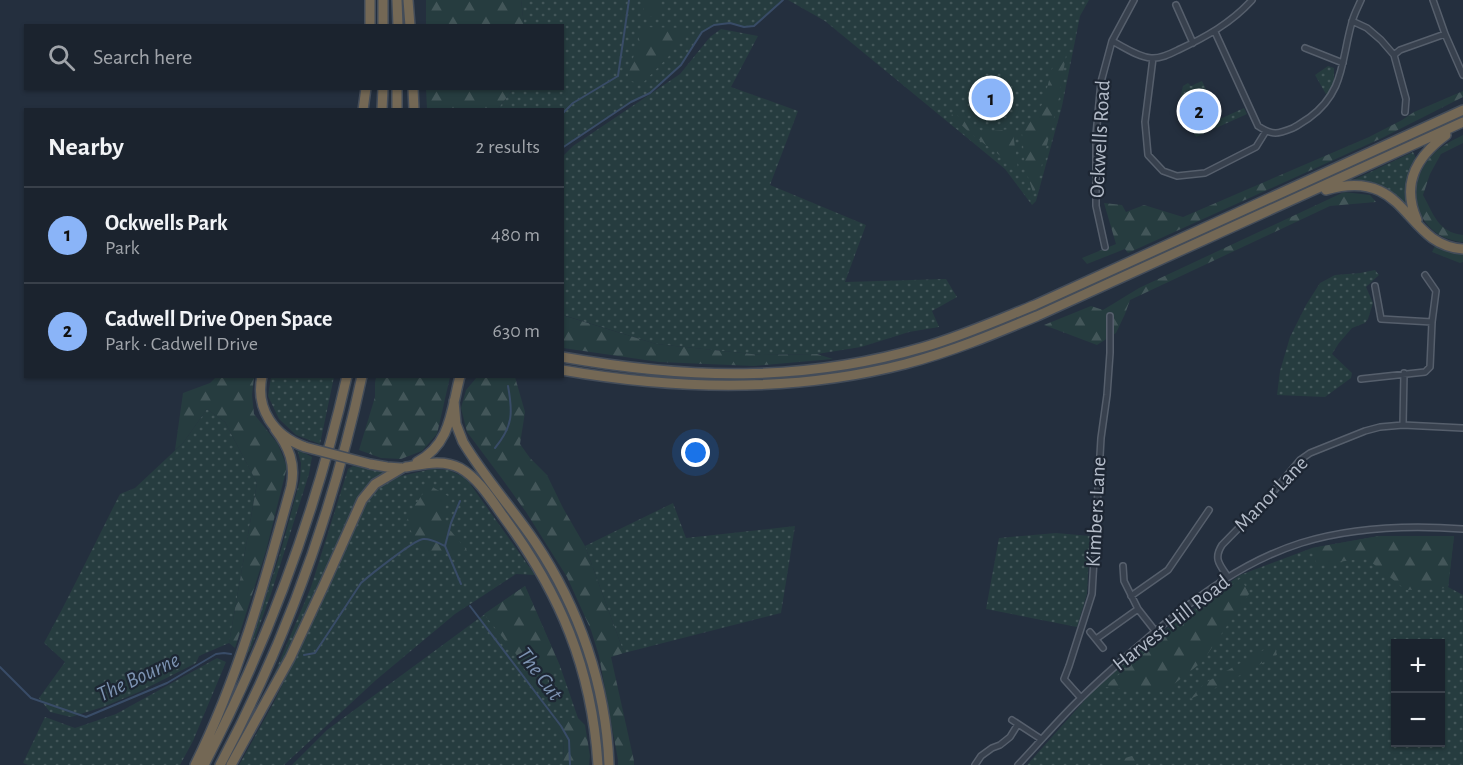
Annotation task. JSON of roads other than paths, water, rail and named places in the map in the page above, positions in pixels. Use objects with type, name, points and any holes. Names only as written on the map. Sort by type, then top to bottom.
[{"type":"highway","points":[[369,24],[370,0]]},
{"type":"highway","points":[[383,0],[383,24]]},
{"type":"highway","points":[[397,0],[398,24]]},
{"type":"highway","points":[[408,0],[410,24]]},
{"type":"highway","points":[[363,108],[366,90]]},
{"type":"highway","points":[[382,108],[383,90]]},
{"type":"highway","points":[[397,108],[398,90]]},
{"type":"highway","points":[[413,90],[414,108]]},
{"type":"highway","points":[[564,357],[655,371],[749,375],[842,366],[916,349],[1035,305],[1463,110]]},
{"type":"highway","points":[[564,370],[665,383],[735,386],[805,382],[890,368],[957,348],[1021,323],[1463,123]]},
{"type":"highway","points":[[1420,226],[1412,208],[1410,195],[1414,172],[1428,150],[1463,123]]},
{"type":"highway","points":[[1299,198],[1348,185],[1370,187],[1389,196],[1437,242],[1463,249]]},
{"type":"highway","points":[[195,765],[225,696],[254,619],[271,564],[292,480],[291,456],[284,440],[270,422],[263,407],[260,390],[262,378]]},
{"type":"highway","points":[[204,765],[245,682],[288,577],[323,470],[346,378]]},
{"type":"highway","points":[[220,765],[260,683],[303,579],[338,472],[362,378]]},
{"type":"highway","points":[[231,765],[290,658],[362,500],[375,484],[426,457],[440,444],[448,426],[459,378]]},
{"type":"highway","points":[[465,378],[454,397],[456,424],[463,442],[535,542],[561,585],[575,616],[599,689],[609,765]]},
{"type":"highway","points":[[275,429],[305,447],[370,464],[404,467],[441,463],[454,466],[476,481],[534,560],[572,636],[590,702],[598,765]]},
{"type":"street","name":"Ockwells Road","points":[[1106,246],[1096,206],[1096,135],[1101,82],[1112,41],[1134,0]]},
{"type":"street","points":[[1112,41],[1141,55],[1153,58],[1167,55],[1215,32],[1252,0]]},
{"type":"street","points":[[1215,32],[1258,126],[1277,134],[1297,126],[1323,107],[1336,87],[1352,21],[1361,0]]},
{"type":"street","points":[[1433,0],[1463,75]]},
{"type":"street","points":[[1176,5],[1193,43]]},
{"type":"street","points":[[1352,21],[1367,28],[1394,55],[1406,99],[1405,112]]},
{"type":"street","points":[[1394,55],[1445,34]]},
{"type":"street","points":[[1305,48],[1343,63]]},
{"type":"street","points":[[1153,58],[1145,122],[1148,155],[1162,171],[1177,176],[1205,173],[1256,147],[1266,131]]},
{"type":"street","points":[[1360,379],[1425,372],[1430,366],[1436,291],[1425,275]]},
{"type":"street","points":[[1375,286],[1382,319],[1432,322]]},
{"type":"street","name":"Kimbers Lane","points":[[1081,698],[1064,679],[1092,594],[1100,449],[1110,353],[1110,316]]},
{"type":"street","points":[[1403,425],[1404,373]]},
{"type":"street","name":"Manor Lane","points":[[1228,577],[1217,553],[1222,545],[1268,498],[1300,460],[1310,453],[1380,427],[1403,425],[1463,428]]},
{"type":"street","points":[[1131,596],[1168,570],[1209,510]]},
{"type":"street","name":"Harvest Hill Road","points":[[1018,765],[1081,698],[1156,632],[1228,577],[1266,557],[1300,543],[1351,531],[1401,528],[1463,529]]},
{"type":"street","points":[[1123,566],[1124,581],[1131,596],[1156,632]]},
{"type":"street","points":[[1096,639],[1138,609]]},
{"type":"street","points":[[1090,632],[1103,648]]},
{"type":"street","points":[[975,765],[981,756],[992,748],[1000,746],[1010,737],[1015,722],[1041,739]]},
{"type":"waterway","name":"The Cut","points":[[564,112],[573,103],[618,76],[629,0]]},
{"type":"waterway","points":[[564,147],[631,102],[650,93],[681,65],[702,32],[714,25],[730,23],[744,27],[754,26],[783,0]]},
{"type":"waterway","points":[[495,448],[505,433],[510,419],[511,404],[508,386]]},
{"type":"waterway","points":[[445,546],[460,501]]},
{"type":"waterway","name":"The Bourne","points":[[304,655],[315,653],[361,583],[382,566],[423,539],[445,546]]},
{"type":"waterway","name":"The Cut","points":[[445,546],[461,584]]},
{"type":"waterway","name":"The Cut","points":[[470,606],[561,726],[569,740],[570,765]]},
{"type":"waterway","name":"The Bourne","points":[[0,667],[31,698],[86,717],[167,683],[216,654],[231,654]]},
{"type":"place","name":"Ockwells Park","points":[[991,98]]},
{"type":"place","name":"Cadwell Drive Open Space","points":[[1199,111]]}]
